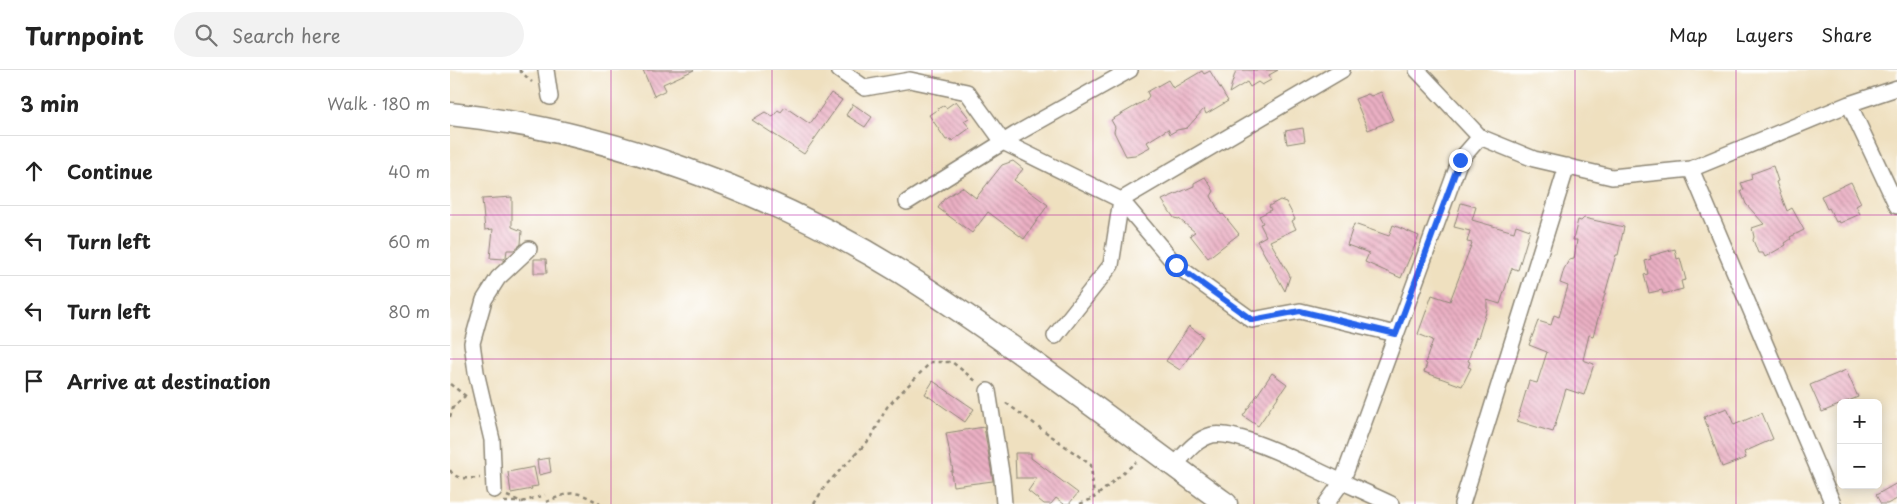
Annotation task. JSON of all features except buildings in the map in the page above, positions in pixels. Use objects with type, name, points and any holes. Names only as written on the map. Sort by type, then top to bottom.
[{"type":"highway","points":[[450,114],[568,134],[637,153],[707,177],[781,209],[900,272],[967,316],[1226,504]]},
{"type":"street","points":[[546,70],[550,97]]},
{"type":"street","points":[[838,70],[865,88],[910,80],[927,70]]},
{"type":"street","points":[[907,202],[1003,142],[1130,70]]},
{"type":"street","points":[[1120,200],[1342,70]]},
{"type":"street","points":[[1418,70],[1480,137],[1534,159],[1612,177],[1690,169],[1849,104],[1897,88]]},
{"type":"street","points":[[910,80],[967,92],[1003,142],[1120,200],[1176,265],[1252,320],[1300,311],[1396,334]]},
{"type":"street","points":[[1849,104],[1897,206]]},
{"type":"street","points":[[1326,504],[1342,482],[1460,160],[1480,137]]},
{"type":"street","points":[[1462,504],[1566,166]]},
{"type":"street","points":[[1690,169],[1834,504]]},
{"type":"street","points":[[1055,336],[1111,265],[1120,200]]},
{"type":"street","points":[[495,496],[492,440],[476,372],[472,343],[484,300],[498,278],[529,249]]},
{"type":"street","points":[[988,391],[1002,479],[1004,504]]},
{"type":"street","points":[[1174,466],[1198,441],[1213,434],[1228,436],[1255,443],[1277,452],[1391,504]]},
{"type":"path","points":[[814,504],[825,486],[871,438],[887,407],[931,362],[952,362],[988,391],[1091,465],[1094,498]]},
{"type":"path","points":[[450,417],[453,407],[465,396]]},
{"type":"path","points":[[1080,504],[1094,498],[1152,449]]},
{"type":"path","points":[[546,502],[567,493],[580,493],[600,504]]},
{"type":"path","points":[[495,496],[522,502]]},
{"type":"route","points":[[1176,265],[1252,320],[1300,311],[1396,334],[1460,160]]}]
